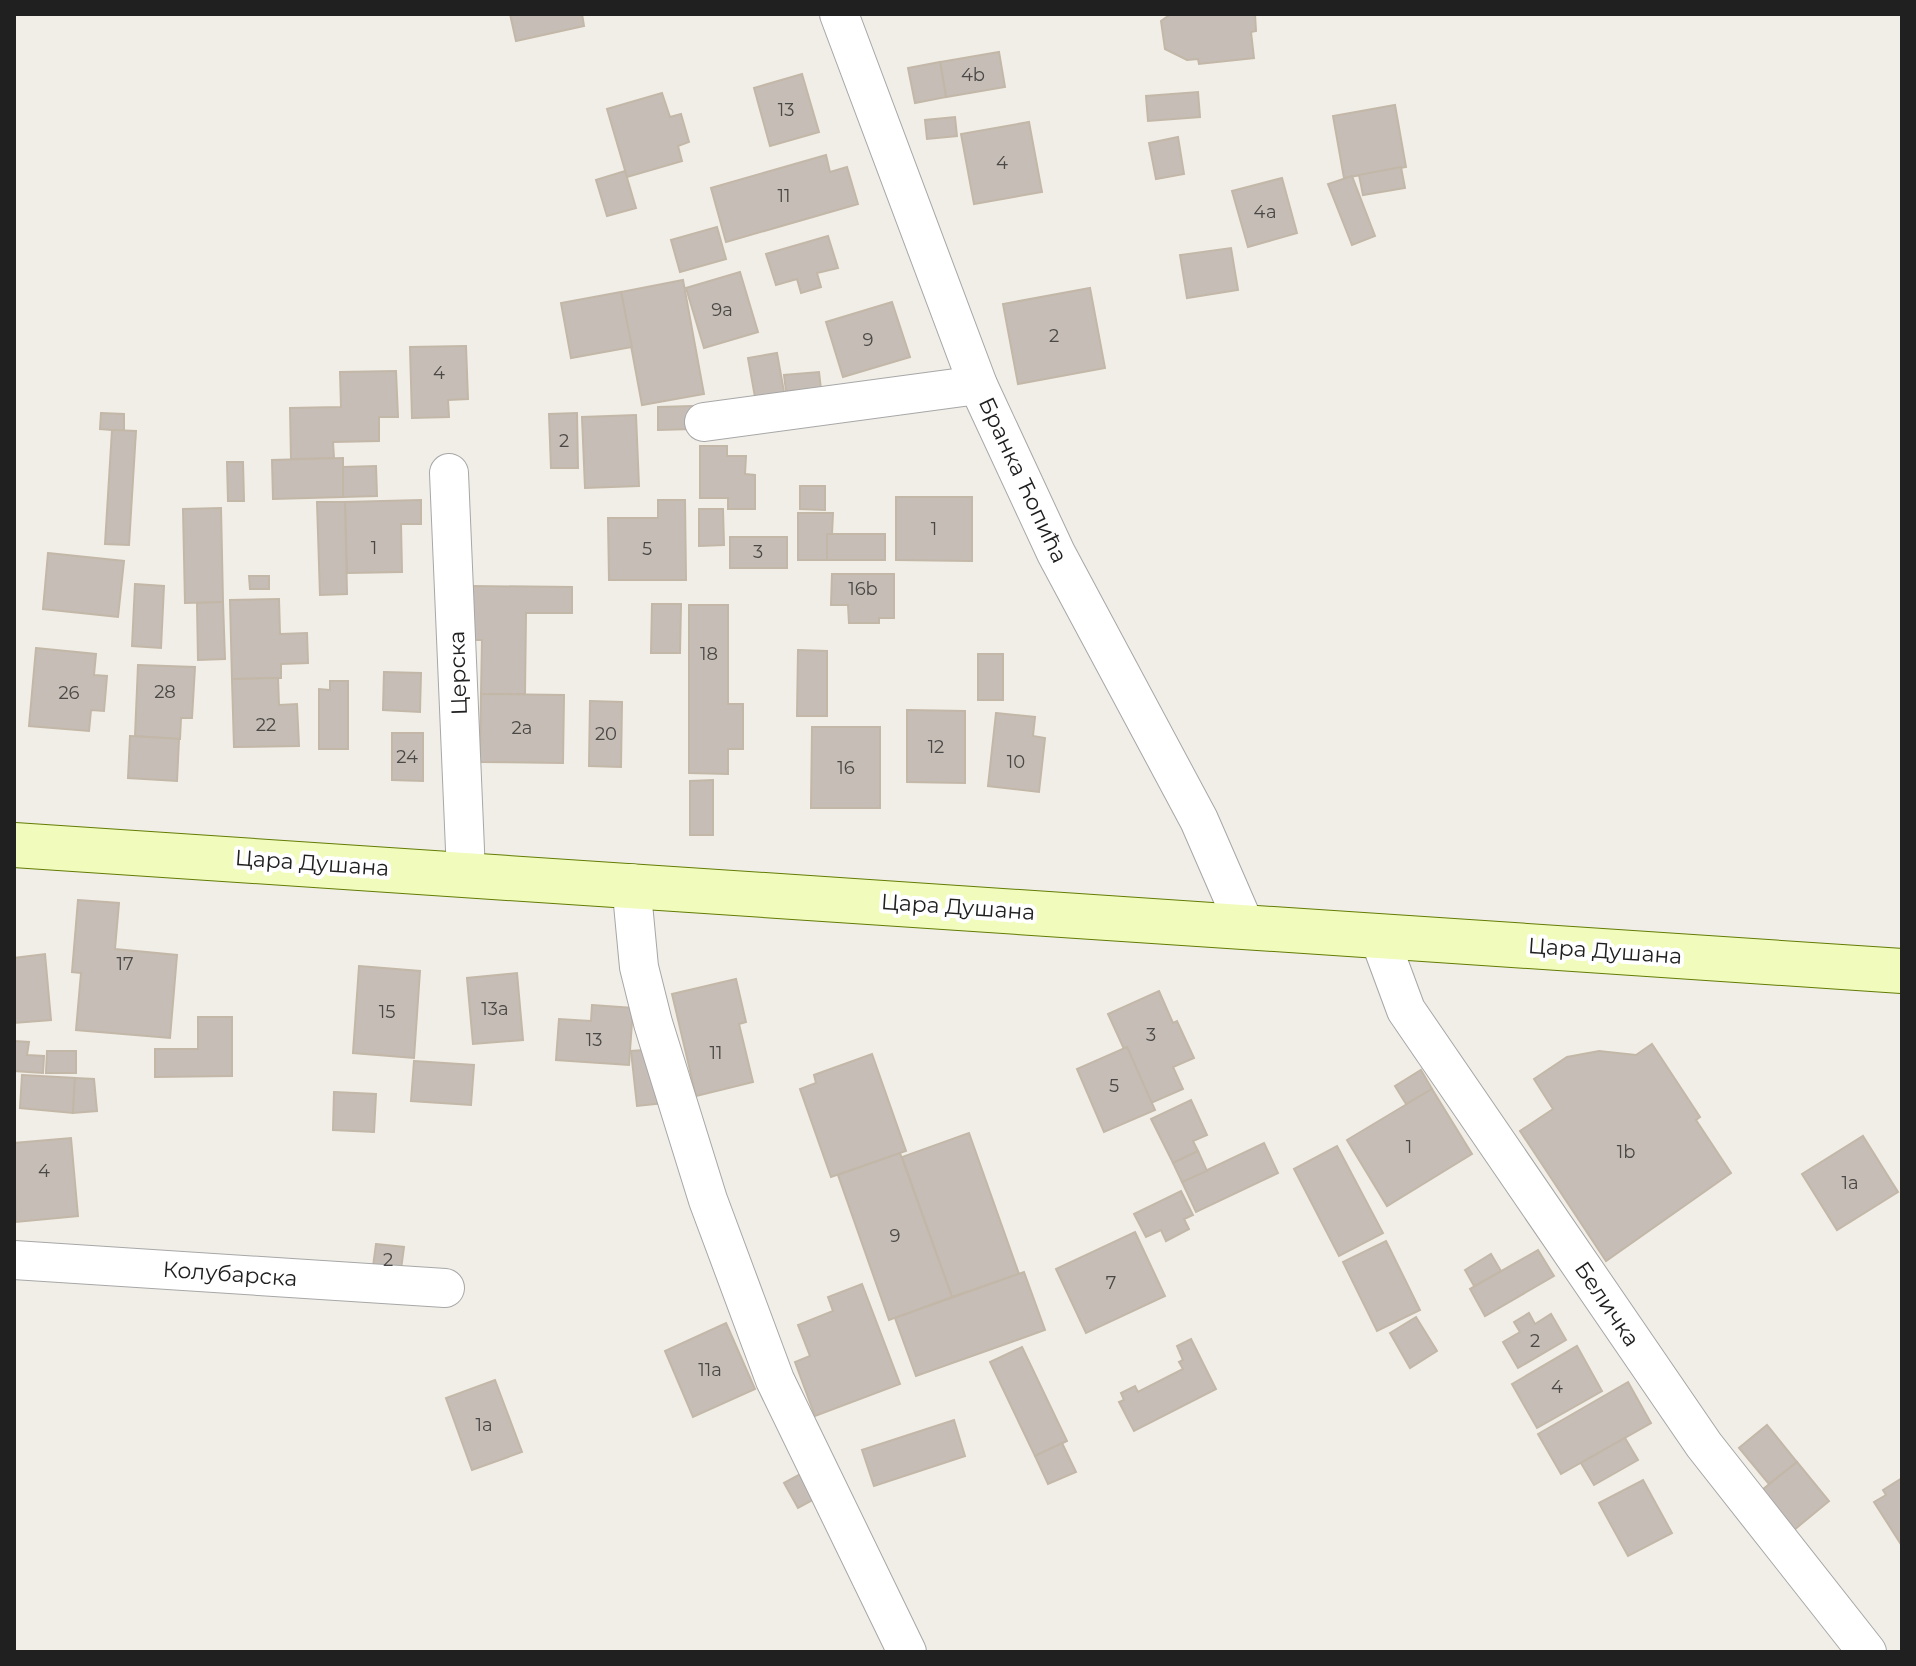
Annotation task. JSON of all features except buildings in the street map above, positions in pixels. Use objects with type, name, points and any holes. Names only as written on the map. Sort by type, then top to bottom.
[{"type":"main road","name":"Цара Душана","points":[[14,845],[631,883],[1246,928],[1902,971]]},
{"type":"street","name":"Бранка Ћопића","points":[[839,14],[978,385],[1056,553],[1199,820],[1246,928]]},
{"type":"street","points":[[704,422],[978,385]]},
{"type":"street","name":"Церска","points":[[449,473],[466,873]]},
{"type":"street","points":[[631,883],[639,967],[649,1009],[708,1200],[775,1380],[907,1652]]},
{"type":"street","name":"Беличка","points":[[1379,937],[1406,1010],[1704,1445],[1867,1652]]},
{"type":"street","name":"Колубарска","points":[[14,1260],[445,1288]]}]
